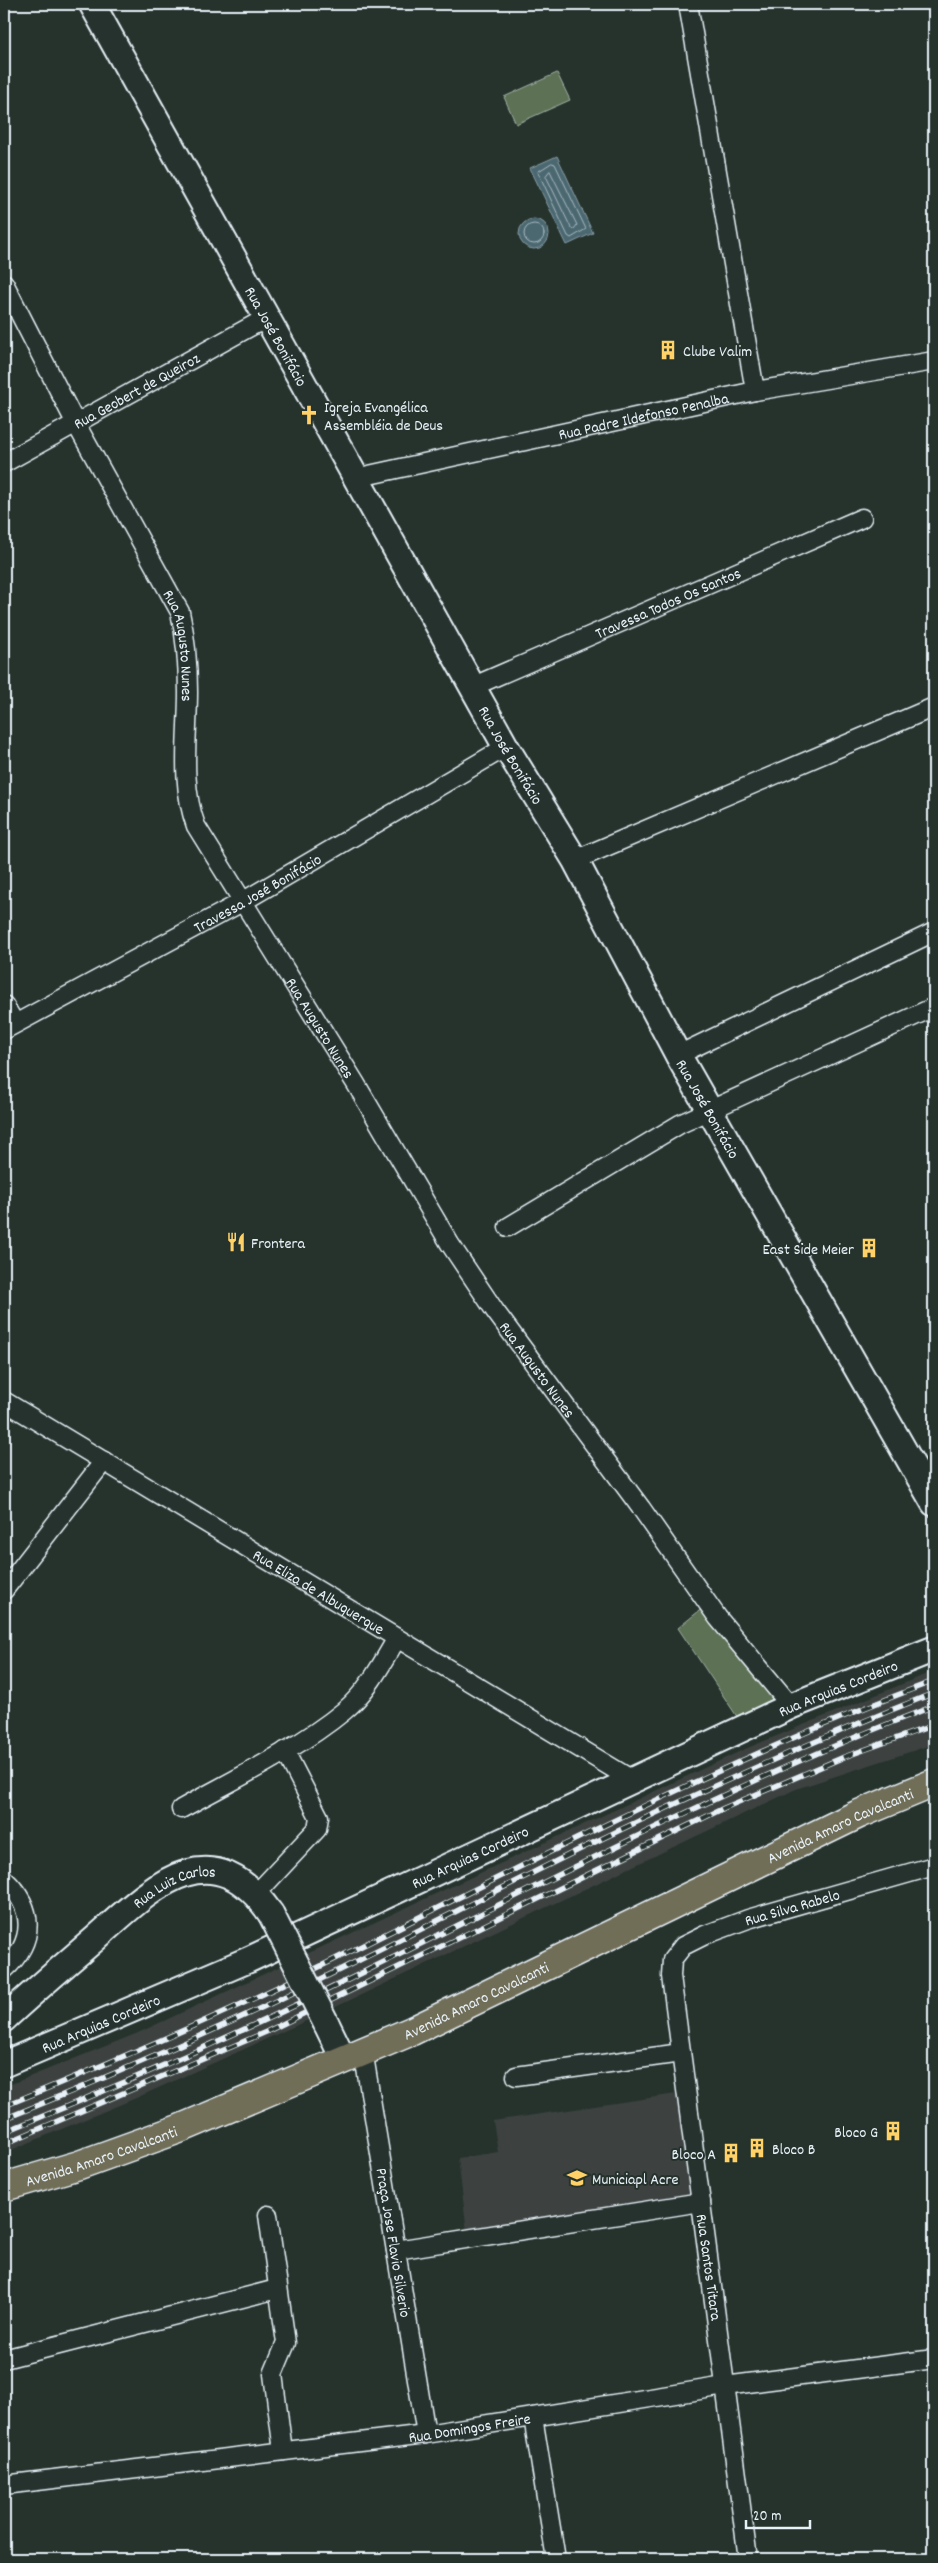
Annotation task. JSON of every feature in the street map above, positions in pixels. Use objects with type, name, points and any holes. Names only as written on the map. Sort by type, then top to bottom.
[{"type":"main road","name":"Avenida Amaro Cavalcanti","points":[[4,2187],[79,2165],[179,2129],[353,2054],[412,2031],[859,1814],[934,1783]]},
{"type":"street","name":"Rua José Bonifácio","points":[[92,4],[268,317],[355,478],[474,686],[506,747],[575,860],[678,1055],[934,1503]]},
{"type":"street","points":[[688,4],[755,392]]},
{"type":"street","name":"Rua Augusto Nunes","points":[[4,283],[75,422],[180,612],[185,633],[188,690],[186,794],[196,826],[356,1084],[450,1244],[495,1311],[641,1508],[718,1618],[791,1706]]},
{"type":"street","name":"Rua Geobert de Queiroz","points":[[4,463],[75,422],[268,317]]},
{"type":"street","name":"Rua Padre Ildefonso Penalba","points":[[355,478],[755,392],[934,361]]},
{"type":"street","name":"Travessa Todos Os Santos","points":[[474,686],[862,518]]},
{"type":"street","points":[[575,860],[934,707]]},
{"type":"street","name":"Travessa José Bonifácio","points":[[10,1027],[242,902],[506,747]]},
{"type":"street","points":[[678,1055],[934,932]]},
{"type":"street","points":[[4,1005],[10,1027]]},
{"type":"street","points":[[508,1227],[680,1124],[934,1007]]},
{"type":"street","name":"Rua Eliza de Albuquerque","points":[[4,1401],[634,1781]]},
{"type":"street","points":[[4,1590],[104,1461]]},
{"type":"street","points":[[181,1809],[285,1751],[348,1706],[376,1674],[397,1638]]},
{"type":"street","name":"Rua Arquias Cordeiro","points":[[4,2064],[248,1960],[791,1706],[934,1649]]},
{"type":"street","points":[[256,1893],[317,1829],[320,1817],[285,1751]]},
{"type":"street","name":"Rua Silva Rabelo","points":[[671,1976],[672,1960],[684,1946],[705,1935],[748,1919],[934,1866]]},
{"type":"street","name":"Rua Luiz Carlos","points":[[4,2018],[161,1883],[176,1876],[192,1872],[225,1873],[238,1879],[256,1893],[271,1914],[326,2023],[353,2054]]},
{"type":"street","points":[[4,1879],[23,1904],[28,1922],[26,1942],[4,1970]]},
{"type":"street","name":"Rua Santos Titara","points":[[671,1976],[748,2559]]},
{"type":"street","points":[[4,2050],[22,2048],[72,2036]]},
{"type":"street","points":[[516,2076],[681,2052]]},
{"type":"street","name":"Praça Jose Flavio Silverio","points":[[353,2054],[396,2250],[426,2434]]},
{"type":"street","points":[[396,2250],[701,2202]]},
{"type":"street","points":[[268,2215],[286,2343],[273,2374],[282,2451]]},
{"type":"street","points":[[4,2359],[278,2289]]},
{"type":"street","name":"Rua Domingos Freire","points":[[4,2485],[426,2434],[725,2386],[934,2359]]},
{"type":"street","points":[[533,2417],[556,2559]]},
{"type":"shaded area","points":[[934,1671],[934,1744],[796,1789],[306,2021],[136,2098],[4,2153],[4,2087],[138,2033],[745,1749]]},
{"type":"shaded area","name":"Municiapl Acre","points":[[683,2093],[695,2198],[467,2232],[458,2158],[498,2152],[493,2121]]},
{"type":"green space","points":[[557,73],[570,100],[516,124],[504,97]]},
{"type":"green space","points":[[704,1607],[780,1705],[742,1724],[678,1628]]},
{"type":"water","points":[[557,156],[593,233],[567,245],[530,168]]},
{"type":"water","points":[[534,219],[544,224],[549,234],[544,244],[534,249],[524,244],[519,234],[524,224]]},
{"type":"railway","points":[[4,2106],[123,2057],[241,2004],[700,1780],[777,1745],[934,1681]]},
{"type":"railway","points":[[4,2119],[134,2065],[263,2007],[553,1862],[679,1802],[763,1764],[934,1693]]},
{"type":"railway","points":[[4,2132],[139,2076],[273,2016],[600,1854],[765,1776],[934,1706]]},
{"type":"railway","points":[[4,2144],[266,2032],[724,1808],[844,1757],[934,1725]]},
{"type":"place","name":"Clube Valim","points":[[668,350]]},
{"type":"place","name":"Igreja Evangélica Assembléia de Deus","points":[[309,415]]},
{"type":"place","name":"Frontera","points":[[236,1242]]},
{"type":"place","name":"East Side Meier","points":[[869,1248]]},
{"type":"place","name":"Bloco G","points":[[893,2131]]},
{"type":"place","name":"Bloco B","points":[[757,2148]]},
{"type":"place","name":"Bloco A","points":[[731,2153]]},
{"type":"place","name":"Municiapl Acre","points":[[577,2178]]}]
